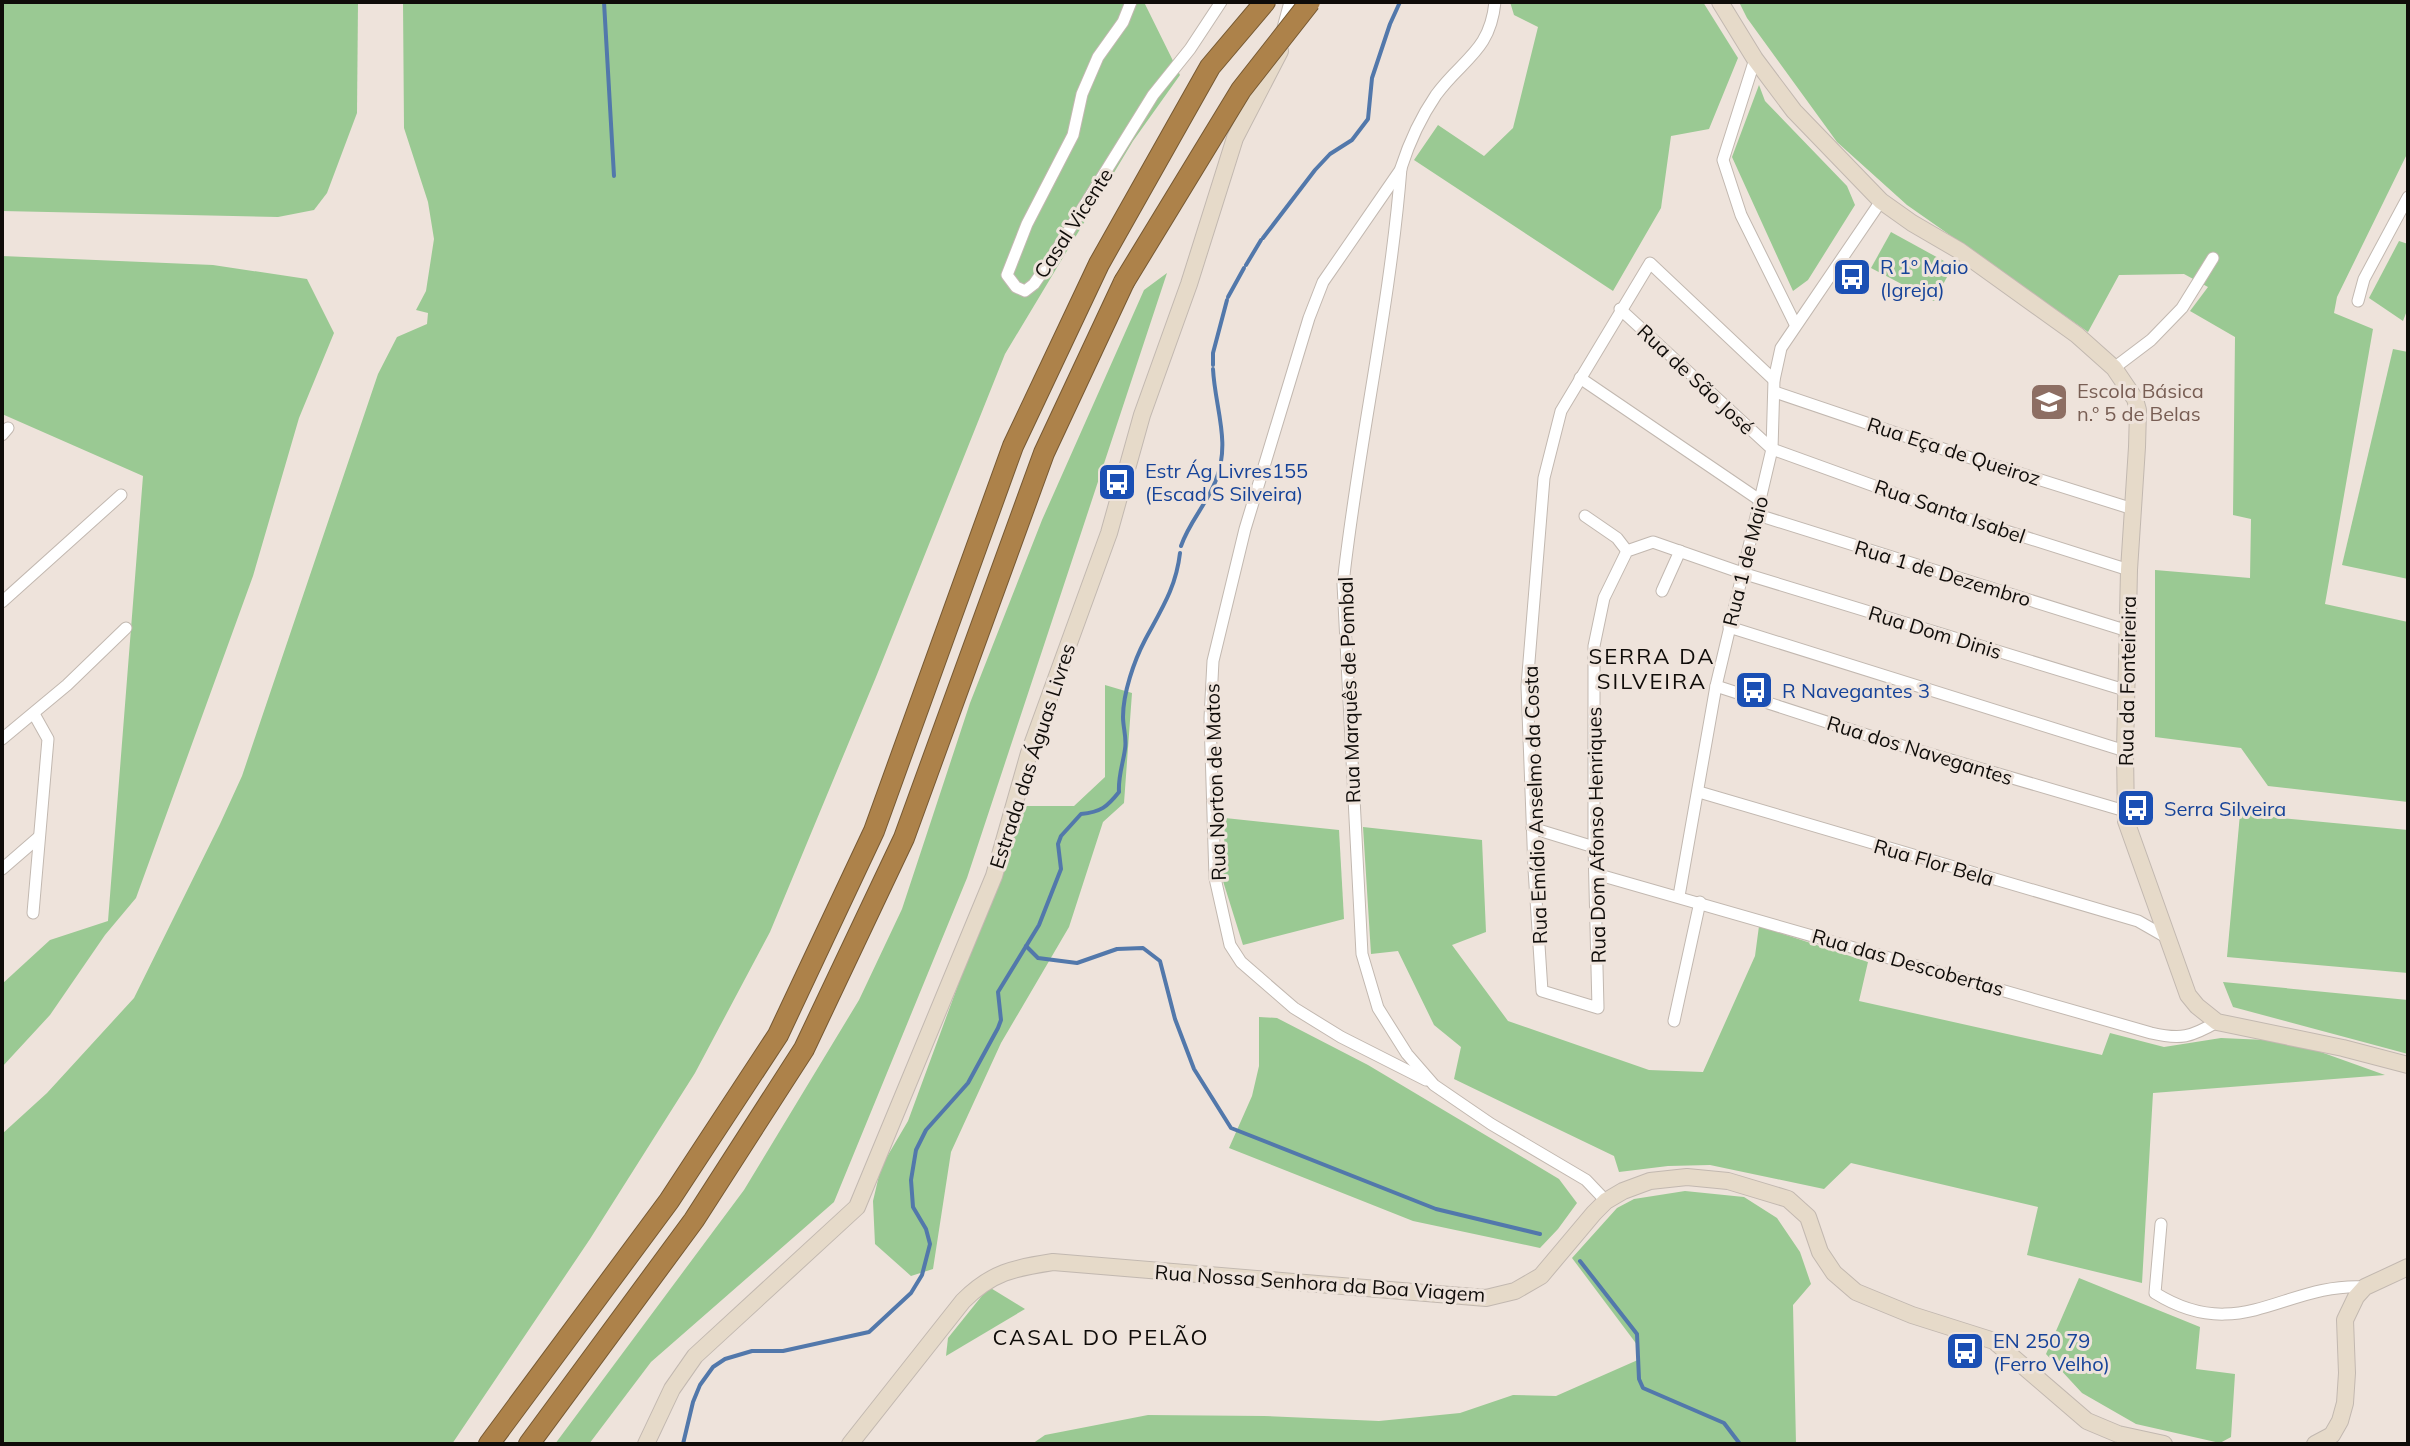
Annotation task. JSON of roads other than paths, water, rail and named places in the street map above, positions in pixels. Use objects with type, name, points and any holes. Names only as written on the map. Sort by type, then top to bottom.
[{"type":"highway","points":[[489,1444],[669,1201],[778,1035],[874,831],[1013,446],[1099,264],[1210,67],[1265,2]]},
{"type":"highway","points":[[529,1444],[694,1220],[804,1049],[904,838],[1044,453],[1124,282],[1241,90],[1309,2]]},
{"type":"street","name":"Casal Vicente","points":[[1131,2],[1123,22],[1098,57],[1082,94],[1073,135],[1027,224],[1007,275],[1016,287],[1025,291],[1034,284],[1050,261],[1153,95],[1190,49],[1221,2]]},
{"type":"street","points":[[1274,63],[1290,2]]},
{"type":"street","name":"Estrada das Águas Livres","points":[[648,1439],[672,1389],[695,1356],[857,1207],[994,876],[1029,753],[1109,533],[1142,415],[1189,284],[1235,138],[1309,2]]},
{"type":"street","name":"Rua Marquês de Pombal","points":[[1495,2],[1491,26],[1482,45],[1437,94],[1409,143],[1401,168],[1390,267],[1343,584],[1362,954],[1378,1008],[1407,1054],[1434,1085],[1514,1139],[1586,1180],[1606,1201]]},
{"type":"street","name":"Rua da Fonteireira","points":[[1720,2],[1755,59],[1794,111],[1881,201],[1972,260],[2077,335],[2114,368],[2135,399],[2138,410],[2129,570],[2126,821],[2188,995],[2217,1022]]},
{"type":"street","points":[[1755,59],[1723,160],[1741,215],[1795,324]]},
{"type":"street","name":"Rua Norton de Matos","points":[[1401,168],[1323,282],[1309,318],[1245,529],[1213,661],[1210,691],[1215,878],[1230,945],[1241,962],[1294,1008],[1341,1037],[1434,1085]]},
{"type":"street","points":[[2358,301],[2364,279],[2408,197]]},
{"type":"street","name":"Rua 1 de Maio","points":[[1679,896],[1716,686],[1772,449],[1774,386],[1781,348],[1881,201]]},
{"type":"street","points":[[2114,368],[2151,340],[2182,308],[2213,258]]},
{"type":"street","name":"Rua Emídio Anselmo da Costa","points":[[1598,1008],[1542,991],[1527,686],[1544,478],[1561,411],[1650,263],[1774,386]]},
{"type":"street","name":"Rua de São José","points":[[1620,309],[1772,449]]},
{"type":"street","points":[[1580,378],[1761,501]]},
{"type":"street","name":"Rua Eça de Queiroz","points":[[1774,386],[1952,452],[2133,509]]},
{"type":"street","name":"Rua Santa Isabel","points":[[1772,449],[1949,513],[2129,570]]},
{"type":"street","points":[[2,602],[121,495]]},
{"type":"street","name":"Rua 1 de Dezembro","points":[[1758,515],[2128,631]]},
{"type":"street","points":[[1585,516],[1617,538],[1627,551],[1653,542],[1742,573]]},
{"type":"street","name":"Rua Dom Afonso Henriques","points":[[1598,1008],[1594,646],[1604,598],[1627,551]]},
{"type":"street","points":[[1662,591],[1680,551]]},
{"type":"street","name":"Rua Dom Dinis","points":[[1742,573],[2128,691]]},
{"type":"street","points":[[1729,627],[2125,751]]},
{"type":"street","points":[[4,734],[34,714],[126,628]]},
{"type":"street","name":"Rua dos Navegantes","points":[[1716,686],[1879,739],[2125,811]]},
{"type":"street","points":[[33,913],[48,739],[34,714]]},
{"type":"street","name":"Rua Flor Bela","points":[[1699,792],[2138,921],[2166,937]]},
{"type":"street","points":[[1532,828],[1594,847]]},
{"type":"street","points":[[2,869],[39,837]]},
{"type":"street","name":"Rua das Descobertas","points":[[1596,874],[2164,1036],[2177,1039],[2217,1022]]},
{"type":"street","points":[[1674,1021],[1700,902]]},
{"type":"street","points":[[2217,1022],[2408,1065]]},
{"type":"street","name":"Rua Nossa Senhora da Boa Viagem","points":[[850,1444],[963,1301],[979,1284],[1011,1268],[1053,1262],[1486,1298],[1515,1291],[1541,1276],[1606,1201],[1650,1181],[1687,1177],[1728,1181],[1788,1199],[1808,1217],[1820,1252],[1834,1273],[1856,1292],[1912,1315],[1994,1341],[2087,1421],[2118,1434],[2164,1444]]},
{"type":"street","points":[[2161,1224],[2155,1293],[2169,1302],[2218,1315],[2241,1314],[2341,1285],[2365,1287]]},
{"type":"street","points":[[2315,1444],[2335,1440],[2345,1403],[2345,1320],[2356,1297],[2365,1287],[2408,1267]]},
{"type":"waterway","points":[[604,2],[614,176]]},
{"type":"waterway","points":[[1263,238],[1315,170],[1330,154],[1352,140],[1368,119],[1372,78],[1400,2]]},
{"type":"waterway","points":[[1246,265],[1261,240]]},
{"type":"waterway","points":[[1228,297],[1244,268]]},
{"type":"waterway","points":[[1213,365],[1213,353],[1227,300]]},
{"type":"waterway","points":[[1181,546],[1212,489],[1220,466],[1222,438],[1213,369]]},
{"type":"waterway","points":[[683,1444],[693,1402],[713,1367],[725,1359],[752,1351],[783,1351],[869,1332],[911,1293],[922,1275],[930,1244],[926,1229],[913,1207],[911,1180],[916,1150],[926,1130],[968,1083],[998,1028],[1001,1020],[998,992],[1039,925],[1061,869],[1058,844],[1061,836],[1081,814],[1103,808],[1119,792],[1125,745],[1123,708],[1127,688],[1141,648],[1171,588],[1180,553]]},
{"type":"waterway","points":[[1026,946],[1038,958],[1077,963],[1117,949],[1143,948],[1160,961],[1175,1019],[1194,1069],[1231,1128],[1436,1209],[1540,1234]]},
{"type":"waterway","points":[[1580,1261],[1637,1334],[1639,1379],[1643,1388],[1724,1423],[1740,1444]]},
{"type":"place","name":"R 1º Maio (Igreja)","points":[[1852,277]]},
{"type":"place","name":"Escola Básica n.º 5 de Belas","points":[[2049,402]]},
{"type":"place","name":"Estr Ág Livres155 (Escad S Silveira)","points":[[1117,482]]},
{"type":"place","name":"R Navegantes 3","points":[[1754,690]]},
{"type":"place","name":"Serra Silveira","points":[[2136,808]]},
{"type":"place","name":"EN 250 79 (Ferro Velho)","points":[[1965,1351]]},
{"type":"district","name":"SERRA DA SILVEIRA","points":[[1652,668]]},
{"type":"district","name":"CASAL DO PELÃO","points":[[1101,1337]]}]
